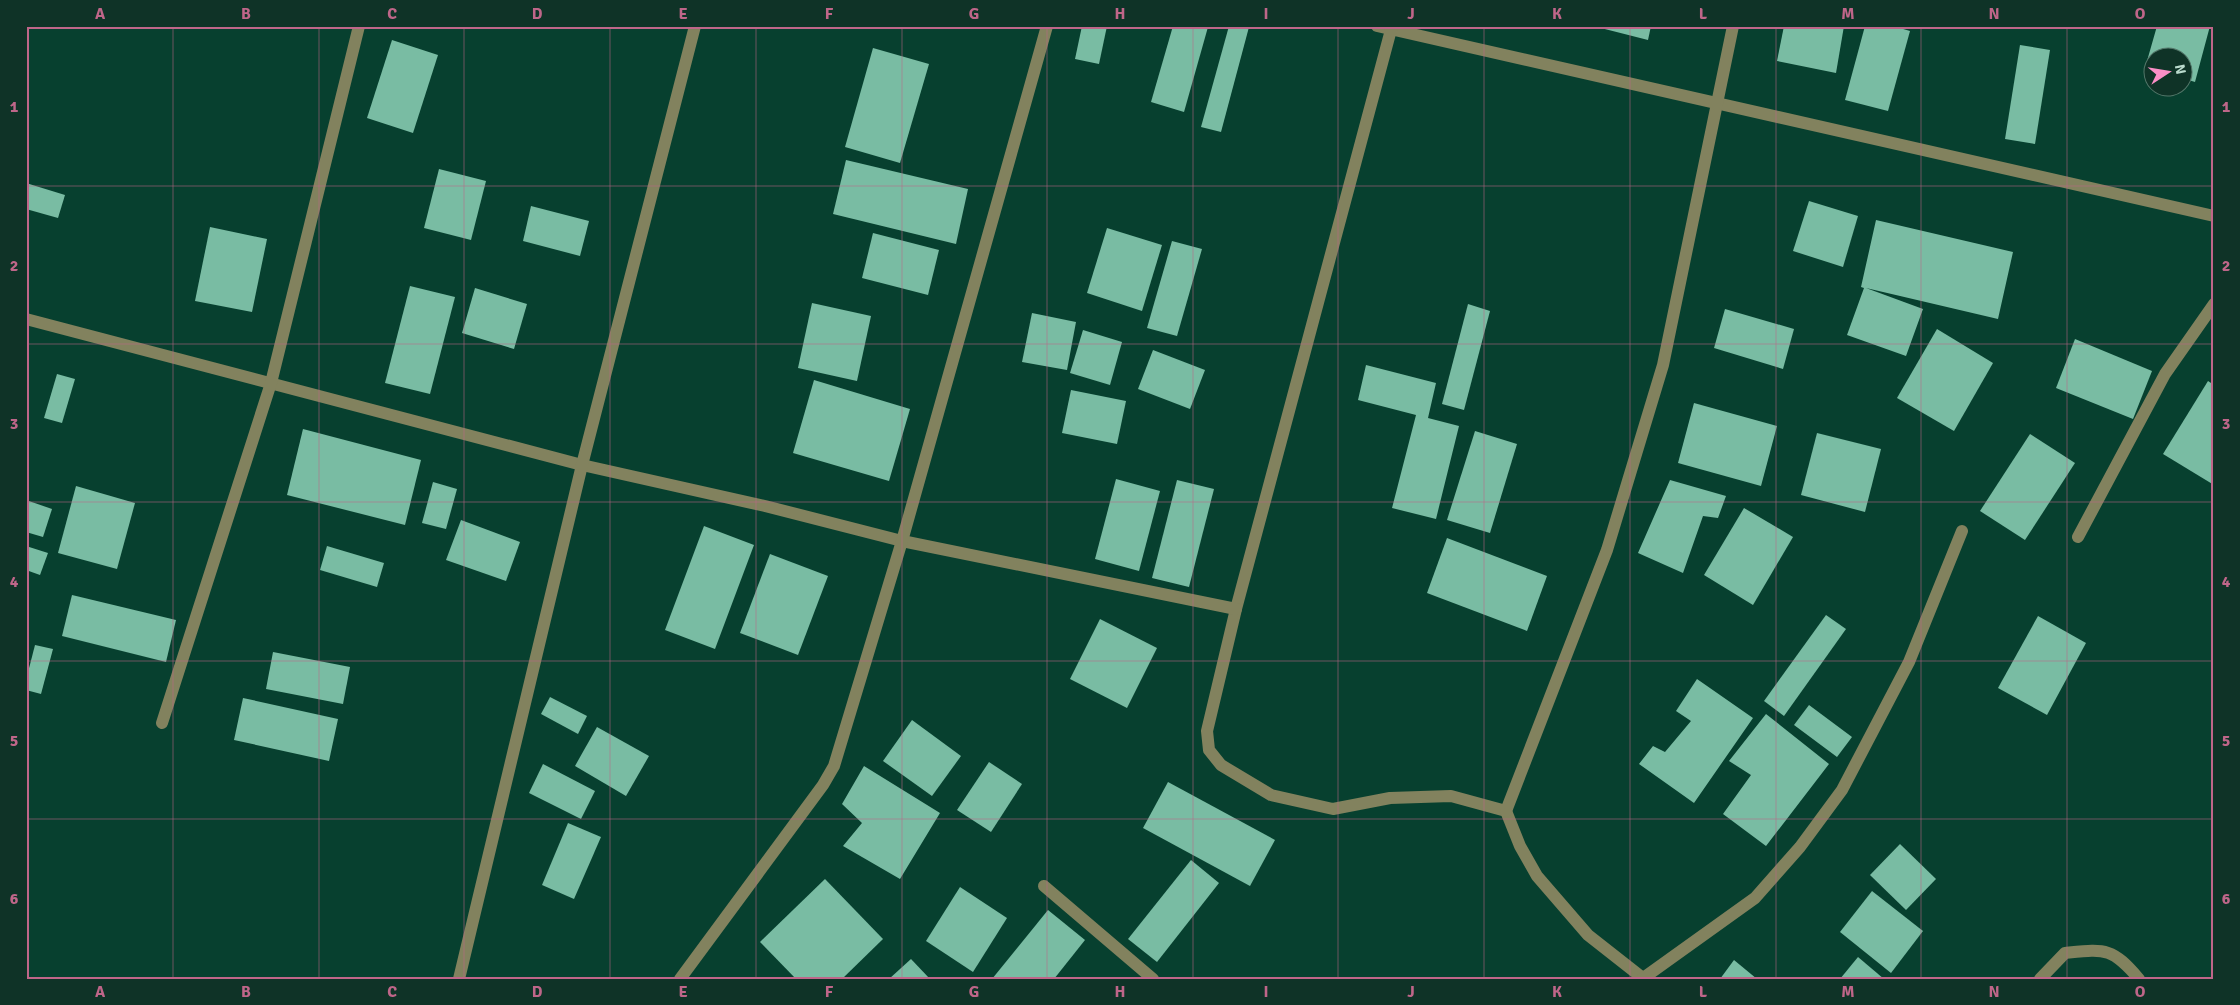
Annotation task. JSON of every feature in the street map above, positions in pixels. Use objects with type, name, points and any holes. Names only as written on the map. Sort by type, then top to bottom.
[{"type":"street","points":[[162,723],[271,383],[359,26]]},
{"type":"street","points":[[459,979],[582,465],[695,26]]},
{"type":"street","points":[[680,979],[823,785],[834,766],[902,541],[1047,26]]},
{"type":"street","points":[[1377,26],[2214,216]]},
{"type":"street","points":[[1733,26],[1663,365],[1607,550],[1506,811],[1520,846],[1537,876],[1588,935],[1643,979],[1755,898],[1800,848],[1842,790],[1909,662],[1962,531]]},
{"type":"street","points":[[1392,28],[1236,609],[1207,731],[1209,750],[1221,765],[1271,795],[1333,809],[1390,798],[1451,796],[1506,811]]},
{"type":"street","points":[[2078,536],[2166,374],[2214,304]]},
{"type":"street","points":[[26,318],[582,465],[765,506],[902,541],[1236,609]]},
{"type":"street","points":[[1044,886],[1148,977]]},
{"type":"street","points":[[2040,979],[2065,953],[2100,950],[2124,961],[2139,979]]},
{"type":"building","points":[[1082,26],[1107,26],[1099,64],[1075,59]]},
{"type":"building","points":[[1173,26],[1208,27],[1184,112],[1151,102]]},
{"type":"building","points":[[1229,26],[1249,27],[1221,132],[1201,127]]},
{"type":"building","points":[[1593,26],[1651,26],[1648,40]]},
{"type":"building","points":[[1784,26],[1844,26],[1836,73],[1777,61]]},
{"type":"building","points":[[1865,26],[1893,26],[1910,31],[1888,111],[1845,100]]},
{"type":"building","points":[[2157,26],[2210,26],[2195,82],[2192,81],[2192,48],[2151,48]]},
{"type":"building","points":[[392,40],[438,55],[413,133],[367,118]]},
{"type":"building","points":[[2020,45],[2050,50],[2035,144],[2005,139]]},
{"type":"building","points":[[873,48],[929,64],[900,163],[845,147]]},
{"type":"building","points":[[846,160],[968,189],[956,244],[833,214]]},
{"type":"building","points":[[439,169],[486,181],[471,240],[424,228]]},
{"type":"building","points":[[26,183],[65,195],[58,218],[26,209]]},
{"type":"building","points":[[1809,201],[1858,216],[1843,267],[1793,251]]},
{"type":"building","points":[[531,206],[589,221],[580,256],[523,241]]},
{"type":"building","points":[[1876,220],[2013,252],[1998,319],[1866,288],[1923,309],[1906,356],[1847,335],[1864,288],[1861,287]]},
{"type":"building","points":[[210,227],[267,239],[252,312],[195,301]]},
{"type":"building","points":[[1107,228],[1162,245],[1142,311],[1087,293]]},
{"type":"building","points":[[873,233],[939,250],[928,295],[862,278]]},
{"type":"building","points":[[1172,241],[1202,249],[1177,336],[1147,328]]},
{"type":"building","points":[[410,286],[455,297],[430,394],[385,383]]},
{"type":"building","points":[[475,288],[527,304],[514,349],[462,333]]},
{"type":"building","points":[[812,303],[871,316],[857,381],[798,368]]},
{"type":"building","points":[[1468,304],[1490,311],[1464,410],[1442,404]]},
{"type":"building","points":[[1725,309],[1794,329],[1783,369],[1714,348]]},
{"type":"building","points":[[1032,313],[1076,322],[1067,370],[1022,362]]},
{"type":"building","points":[[1937,329],[1993,363],[1954,431],[1897,398]]},
{"type":"building","points":[[1083,330],[1122,342],[1110,385],[1070,373]]},
{"type":"building","points":[[2075,339],[2152,371],[2133,419],[2056,388]]},
{"type":"building","points":[[1153,350],[1205,370],[1190,409],[1138,389]]},
{"type":"building","points":[[1366,365],[1436,383],[1428,418],[1459,426],[1436,519],[1392,508],[1416,415],[1358,400]]},
{"type":"building","points":[[57,374],[75,379],[62,423],[44,418]]},
{"type":"building","points":[[814,380],[910,409],[889,481],[793,453]]},
{"type":"building","points":[[2208,381],[2214,385],[2214,485],[2163,454]]},
{"type":"building","points":[[1071,390],[1126,401],[1117,444],[1062,433]]},
{"type":"building","points":[[1694,403],[1777,426],[1761,486],[1678,463]]},
{"type":"building","points":[[303,429],[421,460],[405,525],[287,495]]},
{"type":"building","points":[[1475,431],[1517,444],[1490,533],[1447,520]]},
{"type":"building","points":[[1817,433],[1881,449],[1865,512],[1801,495]]},
{"type":"building","points":[[2030,434],[2075,463],[2025,540],[1980,511]]},
{"type":"building","points":[[1116,479],[1160,491],[1139,571],[1095,559]]},
{"type":"building","points":[[1177,480],[1214,489],[1189,587],[1152,578]]},
{"type":"building","points":[[1670,480],[1726,496],[1718,518],[1703,516],[1683,573],[1638,553]]},
{"type":"building","points":[[433,482],[457,489],[446,529],[422,523]]},
{"type":"building","points":[[76,486],[135,503],[117,569],[58,553]]},
{"type":"building","points":[[26,500],[52,509],[43,537],[26,532]]},
{"type":"building","points":[[1744,508],[1793,537],[1753,605],[1704,575]]},
{"type":"building","points":[[461,520],[520,542],[506,581],[446,560]]},
{"type":"building","points":[[704,526],[754,545],[715,649],[665,630]]},
{"type":"building","points":[[1447,538],[1547,576],[1527,631],[1427,593]]},
{"type":"building","points":[[26,546],[48,553],[40,575],[26,570]]},
{"type":"building","points":[[327,546],[384,563],[377,587],[320,570]]},
{"type":"building","points":[[770,554],[828,576],[798,655],[740,633]]},
{"type":"building","points":[[72,595],[176,620],[166,662],[62,636]]},
{"type":"building","points":[[1826,615],[1846,629],[1784,716],[1764,701]]},
{"type":"building","points":[[2038,616],[2086,643],[2047,715],[1998,688]]},
{"type":"building","points":[[1100,619],[1157,648],[1127,708],[1070,679]]},
{"type":"building","points":[[35,645],[53,649],[41,694],[26,690],[26,680]]},
{"type":"building","points":[[273,652],[350,667],[343,704],[266,689]]},
{"type":"building","points":[[1697,679],[1753,718],[1694,803],[1639,764],[1653,746],[1665,752],[1691,721],[1676,711]]},
{"type":"building","points":[[550,697],[587,716],[578,734],[541,714]]},
{"type":"building","points":[[243,698],[338,719],[329,761],[234,740]]},
{"type":"building","points":[[1809,705],[1852,737],[1837,757],[1794,725]]},
{"type":"building","points":[[1766,714],[1829,764],[1766,846],[1723,814],[1751,775],[1729,761]]},
{"type":"building","points":[[912,720],[961,756],[932,796],[883,761]]},
{"type":"building","points":[[597,727],[649,756],[626,796],[575,766]]},
{"type":"building","points":[[989,762],[1022,784],[991,832],[957,810]]},
{"type":"building","points":[[543,764],[595,791],[581,819],[529,793]]},
{"type":"building","points":[[864,766],[940,813],[900,879],[843,846],[862,823],[842,804]]},
{"type":"building","points":[[1168,782],[1275,840],[1250,886],[1143,828]]},
{"type":"building","points":[[568,823],[601,837],[574,899],[542,885]]},
{"type":"building","points":[[1900,844],[1936,879],[1906,910],[1870,875]]},
{"type":"building","points":[[1191,860],[1219,883],[1157,962],[1128,939]]},
{"type":"building","points":[[825,879],[883,939],[842,979],[796,979],[760,942]]},
{"type":"building","points":[[960,887],[1007,918],[973,972],[926,941]]},
{"type":"building","points":[[1872,891],[1923,931],[1891,973],[1840,932]]},
{"type":"building","points":[[1048,910],[1085,940],[1054,979],[992,979]]},
{"type":"building","points":[[1858,957],[1884,979],[1840,979]]},
{"type":"building","points":[[911,959],[930,979],[889,979]]},
{"type":"building","points":[[1734,960],[1757,979],[1720,979]]}]
